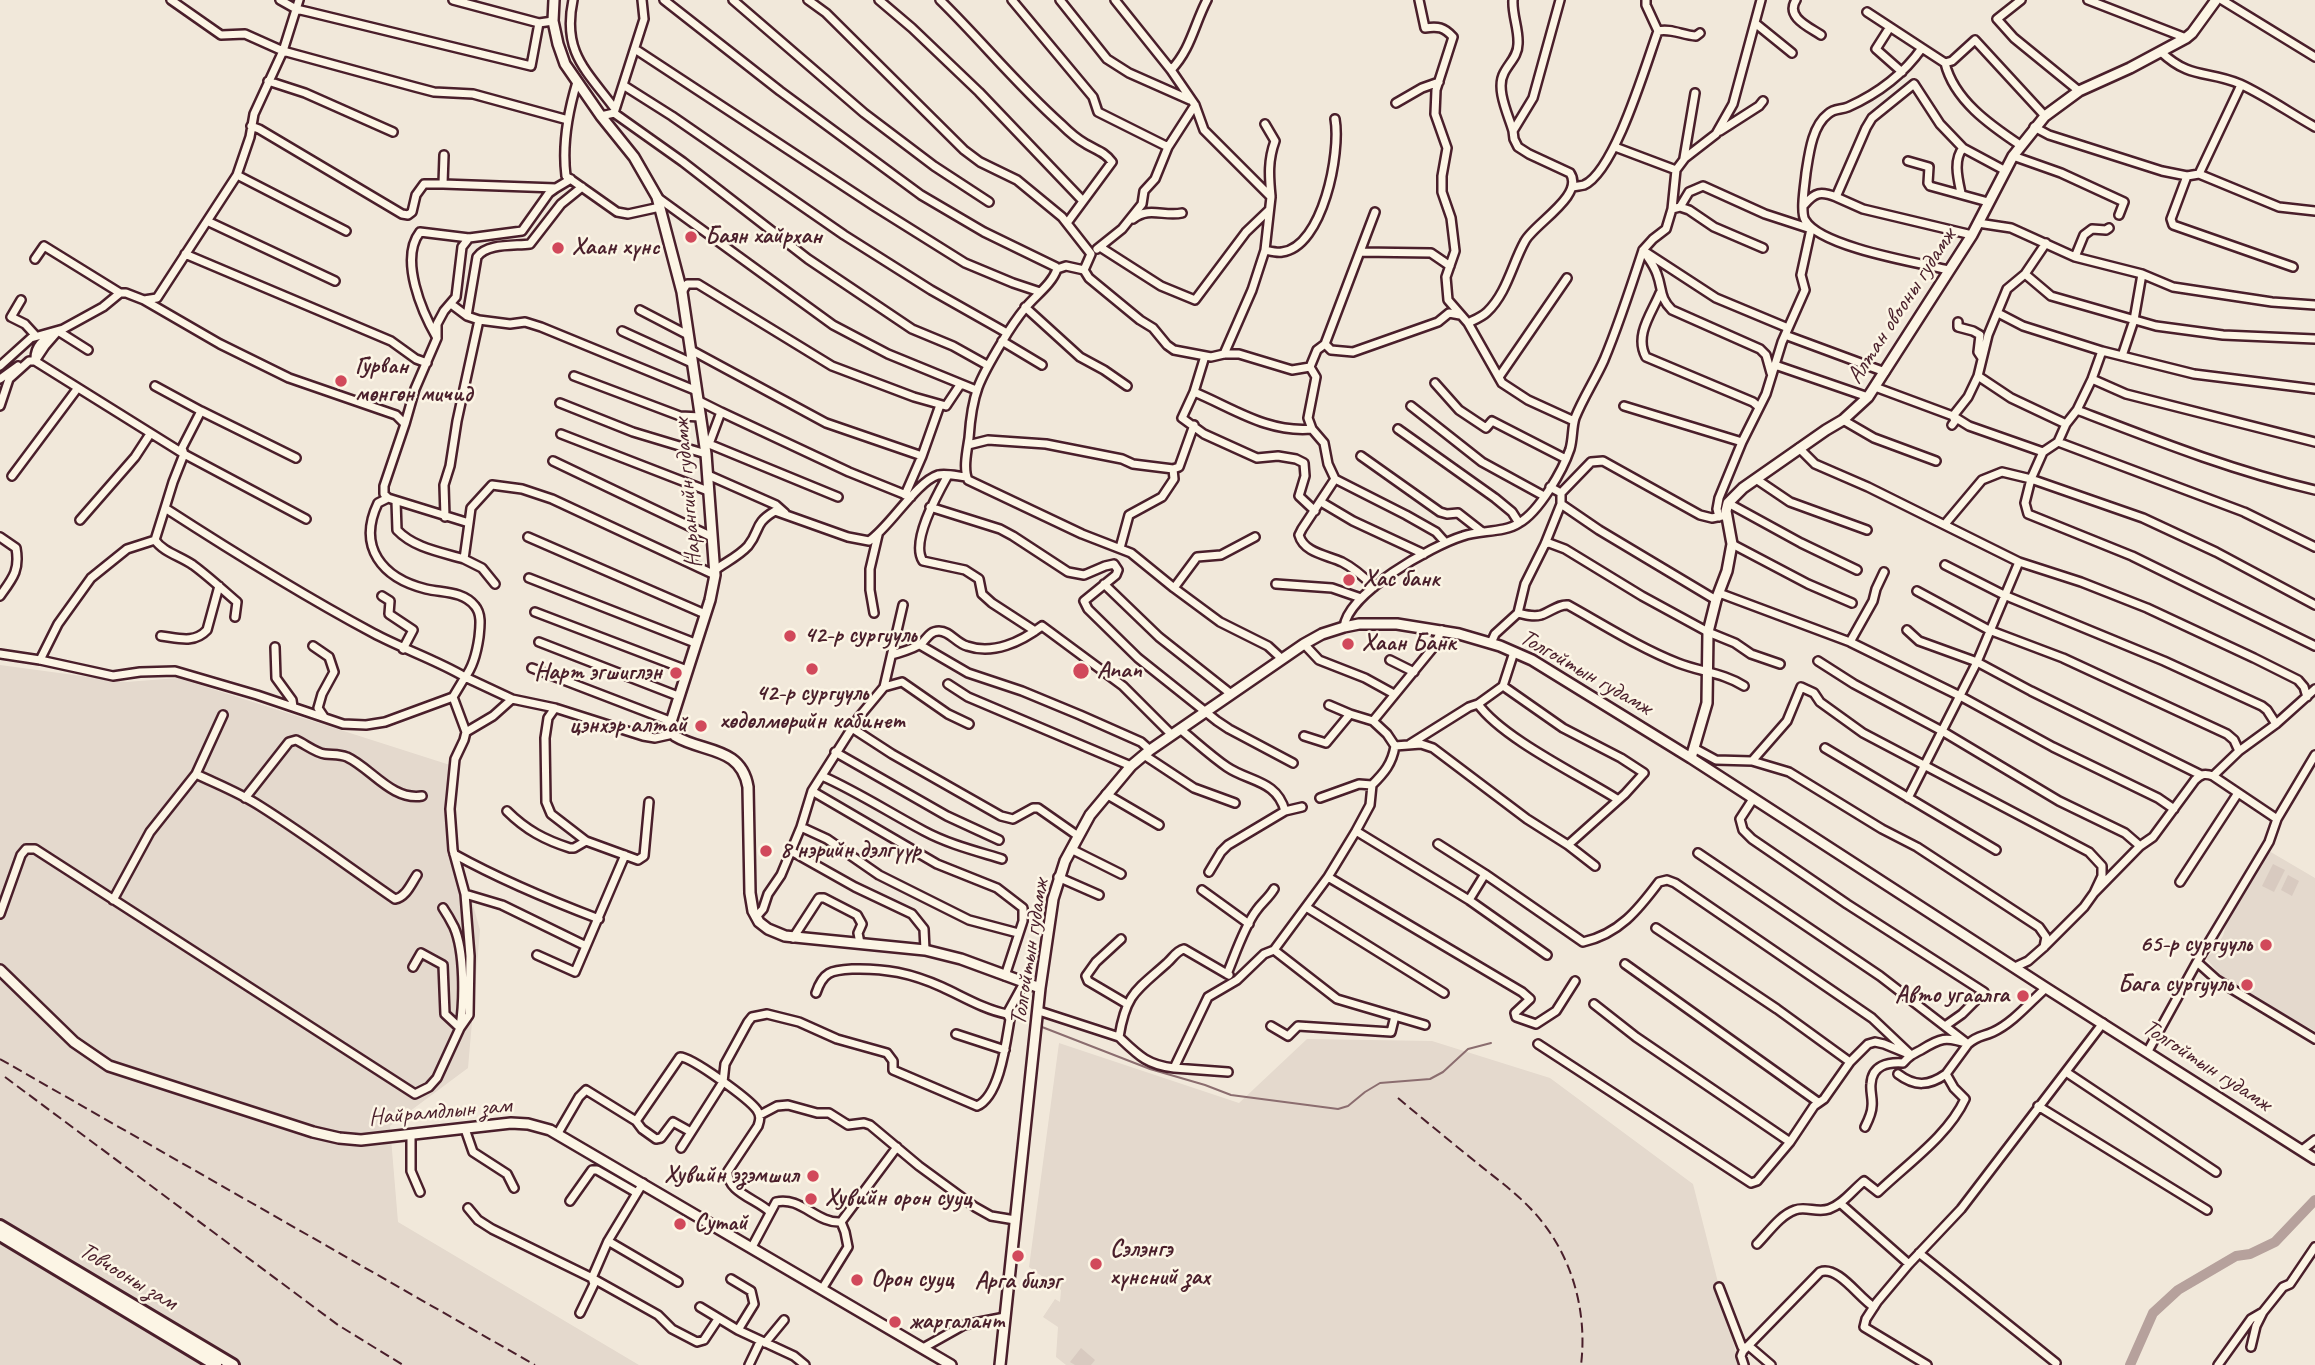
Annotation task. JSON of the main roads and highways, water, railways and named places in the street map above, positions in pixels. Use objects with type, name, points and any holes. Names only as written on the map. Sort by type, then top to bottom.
[{"type":"highway","name":"Товчооны зам","points":[[0,1226],[233,1365]]},
{"type":"highway","name":"Товчооны зам","points":[[0,1236],[216,1365]]},
{"type":"main road","name":"Нарангийн гудамж","points":[[554,0],[553,21],[565,64],[634,157],[657,197],[682,292],[706,454],[715,572],[705,614],[670,721],[673,734],[683,741],[726,755],[737,762],[744,774],[748,794],[750,893],[756,917],[773,932],[793,938],[925,950],[961,959],[1040,988]]},
{"type":"main road","name":"Алтан овооны гудамж","points":[[1693,753],[1707,704],[1708,632],[1717,596],[1727,571],[1732,544],[1723,516],[1728,503],[1735,494],[1843,420],[1868,397],[1972,235],[2012,156],[2034,127],[2079,91],[2186,38],[2216,0]]},
{"type":"main road","name":"Толгойтын гудамж","points":[[1000,1365],[1040,988],[1053,899],[1058,877],[1071,849],[1106,794],[1147,752],[1304,644],[1322,634],[1344,627],[1376,623],[1442,630],[1490,643],[1550,670],[1693,753],[1753,799],[2309,1155]]},
{"type":"main road","name":"Найрамдлын зам","points":[[0,970],[74,1042],[97,1059],[123,1072],[323,1135],[361,1140],[520,1123],[558,1133],[946,1363]]},
{"type":"waterway","points":[[1012,1013],[1018,1017]]},
{"type":"waterway","points":[[1042,1027],[1150,1069],[1231,1095],[1338,1109],[1348,1106],[1380,1083],[1430,1079],[1443,1072],[1468,1049],[1491,1043]]},
{"type":"waterway","points":[[2130,1365],[2153,1313],[2178,1290],[2236,1256],[2250,1254],[2275,1242],[2315,1200]]},
{"type":"railway","points":[[0,1059],[535,1365]]},
{"type":"railway","points":[[5,1077],[338,1325],[403,1365]]},
{"type":"railway","points":[[1398,1098],[1511,1190],[1544,1224],[1566,1261],[1573,1280],[1582,1322],[1581,1365]]},
{"type":"place","name":"Баян хайрхан","points":[[691,237]]},
{"type":"place","name":"Хаан хүнс","points":[[558,248]]},
{"type":"place","name":"Гурван мөнгөн мичид","points":[[341,381]]},
{"type":"place","name":"Хас банк","points":[[1349,580]]},
{"type":"place","name":"42-p сургууль","points":[[790,636]]},
{"type":"place","name":"Хаан Банк","points":[[1348,644]]},
{"type":"place","name":"42-p сургууль хөдөлмөрийн кабинет","points":[[812,669]]},
{"type":"place","name":"Anan","points":[[1081,671]]},
{"type":"place","name":"Нарт эгшиглэн","points":[[676,673]]},
{"type":"place","name":"цэнхэр алтай","points":[[701,726]]},
{"type":"place","name":"8 нэрийн дэлгүүр","points":[[766,851]]},
{"type":"place","name":"65-р сургууль","points":[[2266,945]]},
{"type":"place","name":"Бага сургууль","points":[[2247,985]]},
{"type":"place","name":"Авто угаалга","points":[[2023,996]]},
{"type":"place","name":"Хувийн эзэмшил","points":[[813,1176]]},
{"type":"place","name":"Хувийн орон сууц","points":[[811,1199]]},
{"type":"place","name":"Сутай","points":[[680,1224]]},
{"type":"place","name":"Арга билэг","points":[[1018,1256]]},
{"type":"place","name":"Сэлэнгэ хүнсний зах","points":[[1096,1264]]},
{"type":"place","name":"Орон сууц","points":[[857,1280]]},
{"type":"place","name":"жаргалант","points":[[895,1322]]}]
